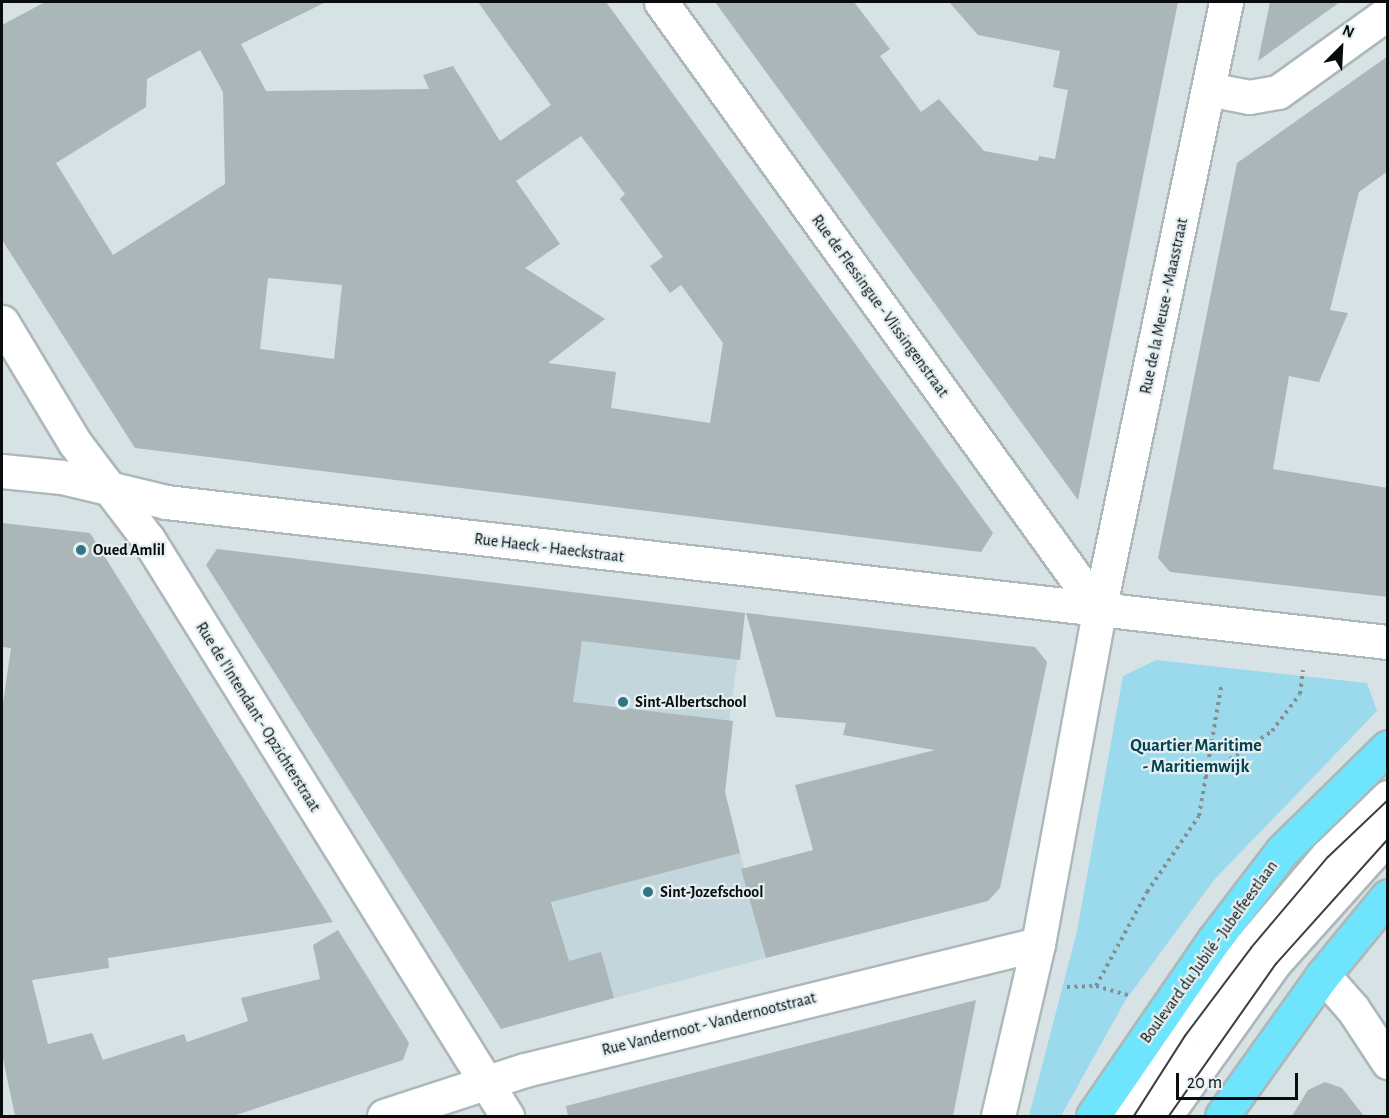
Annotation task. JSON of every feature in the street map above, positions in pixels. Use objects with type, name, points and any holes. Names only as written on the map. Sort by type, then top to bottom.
[{"type":"main road","name":"Boulevard du Jubilé - Jubelfeestlaan","points":[[1094,1116],[1214,940],[1282,851],[1388,747]]},
{"type":"main road","points":[[1222,1116],[1323,975],[1388,896]]},
{"type":"street","name":"Rue de Flessingue - Vlissingenstraat","points":[[661,2],[1099,610]]},
{"type":"street","name":"Rue de la Meuse - Maasstraat","points":[[998,1116],[1038,944],[1099,610],[1226,2]]},
{"type":"street","points":[[1208,89],[1249,97],[1278,92],[1388,13]]},
{"type":"street","name":"Rue de l'Intendant - Opzichterstraat","points":[[2,322],[75,443],[148,538],[507,1116]]},
{"type":"street","name":"Rue Haeck - Haeckstraat","points":[[2,471],[62,477],[178,504],[1099,610],[1233,621],[1388,642]]},
{"type":"street","name":"Boulevard du Jubilé - Jubelfeestlaan","points":[[1131,1116],[1183,1034],[1250,947],[1327,856],[1388,796]]},
{"type":"street","points":[[1166,1116],[1274,963],[1388,836]]},
{"type":"street","name":"Rue Vandernoot - Vandernootstraat","points":[[384,1116],[486,1083],[1038,944]]},
{"type":"street","points":[[1323,975],[1353,1009],[1388,1062]]},
{"type":"path","points":[[1205,777],[1272,731],[1300,694],[1303,664]]},
{"type":"path","points":[[1096,986],[1148,892],[1198,816],[1221,687]]},
{"type":"path","points":[[1055,987],[1096,986],[1131,997]]},
{"type":"shaded area","points":[[552,591],[744,613],[729,720],[733,721],[725,792],[766,958],[581,1007],[537,847]]},
{"type":"shaded area","points":[[1156,660],[1367,683],[1377,711],[1214,880],[1125,1001],[1061,1116],[1029,1116],[1077,931],[1123,676]]},
{"type":"building","points":[[45,2],[326,2],[241,44],[266,91],[429,89],[423,75],[453,66],[500,141],[551,105],[478,2],[606,2],[993,533],[981,552],[135,448],[2,240],[2,25]],"holes":[[[200,50],[223,92],[225,184],[113,255],[56,163],[146,107],[147,79]],[[581,136],[625,194],[620,199],[663,257],[650,266],[670,293],[681,285],[723,343],[710,423],[611,408],[616,372],[548,363],[605,319],[525,268],[560,244],[516,181]],[[268,278],[342,285],[334,359],[260,349]]]},
{"type":"building","points":[[715,2],[854,2],[890,49],[880,56],[921,112],[939,99],[984,151],[1038,161],[1039,156],[1055,159],[1068,90],[1053,87],[1060,51],[978,35],[949,2],[1178,2],[1078,500]]},
{"type":"building","points":[[1270,2],[1340,2],[1258,61]]},
{"type":"building","points":[[1388,56],[1388,171],[1359,192],[1330,310],[1348,313],[1319,382],[1289,376],[1273,469],[1388,488],[1388,597],[1170,572],[1158,558],[1237,163]]},
{"type":"building","points":[[2,523],[90,533],[333,922],[108,958],[109,968],[32,980],[48,1044],[92,1033],[103,1060],[184,1034],[187,1042],[248,1021],[241,998],[320,979],[313,945],[338,930],[409,1043],[403,1060],[233,1116],[15,1116],[2,1054],[2,710],[11,648],[2,647]]},
{"type":"building","points":[[217,549],[745,613],[740,660],[582,641],[573,702],[733,721],[725,792],[740,853],[551,902],[569,961],[601,952],[614,998],[501,1029],[206,565]]},
{"type":"building","points":[[746,613],[1035,647],[1047,662],[1000,888],[988,901],[766,958],[741,869],[813,850],[795,785],[935,750],[843,735],[846,723],[776,717]]},
{"type":"building","points":[[976,1000],[953,1116],[568,1116],[566,1106]]},
{"type":"building","points":[[1325,1082],[1342,1088],[1364,1116],[1292,1116],[1308,1090]]},
{"type":"tram line","points":[[1134,1116],[1185,1036],[1251,948],[1328,857],[1388,800]]},
{"type":"tram line","points":[[1169,1116],[1276,964],[1388,839]]},
{"type":"place","name":"Oued Amlil","points":[[81,550]]},
{"type":"place","name":"Sint-Albertschool","points":[[623,702]]},
{"type":"place","name":"Sint-Jozefschool","points":[[648,892]]},
{"type":"district","name":"Quartier Maritime - Maritiemwijk","points":[[1196,757]]}]
